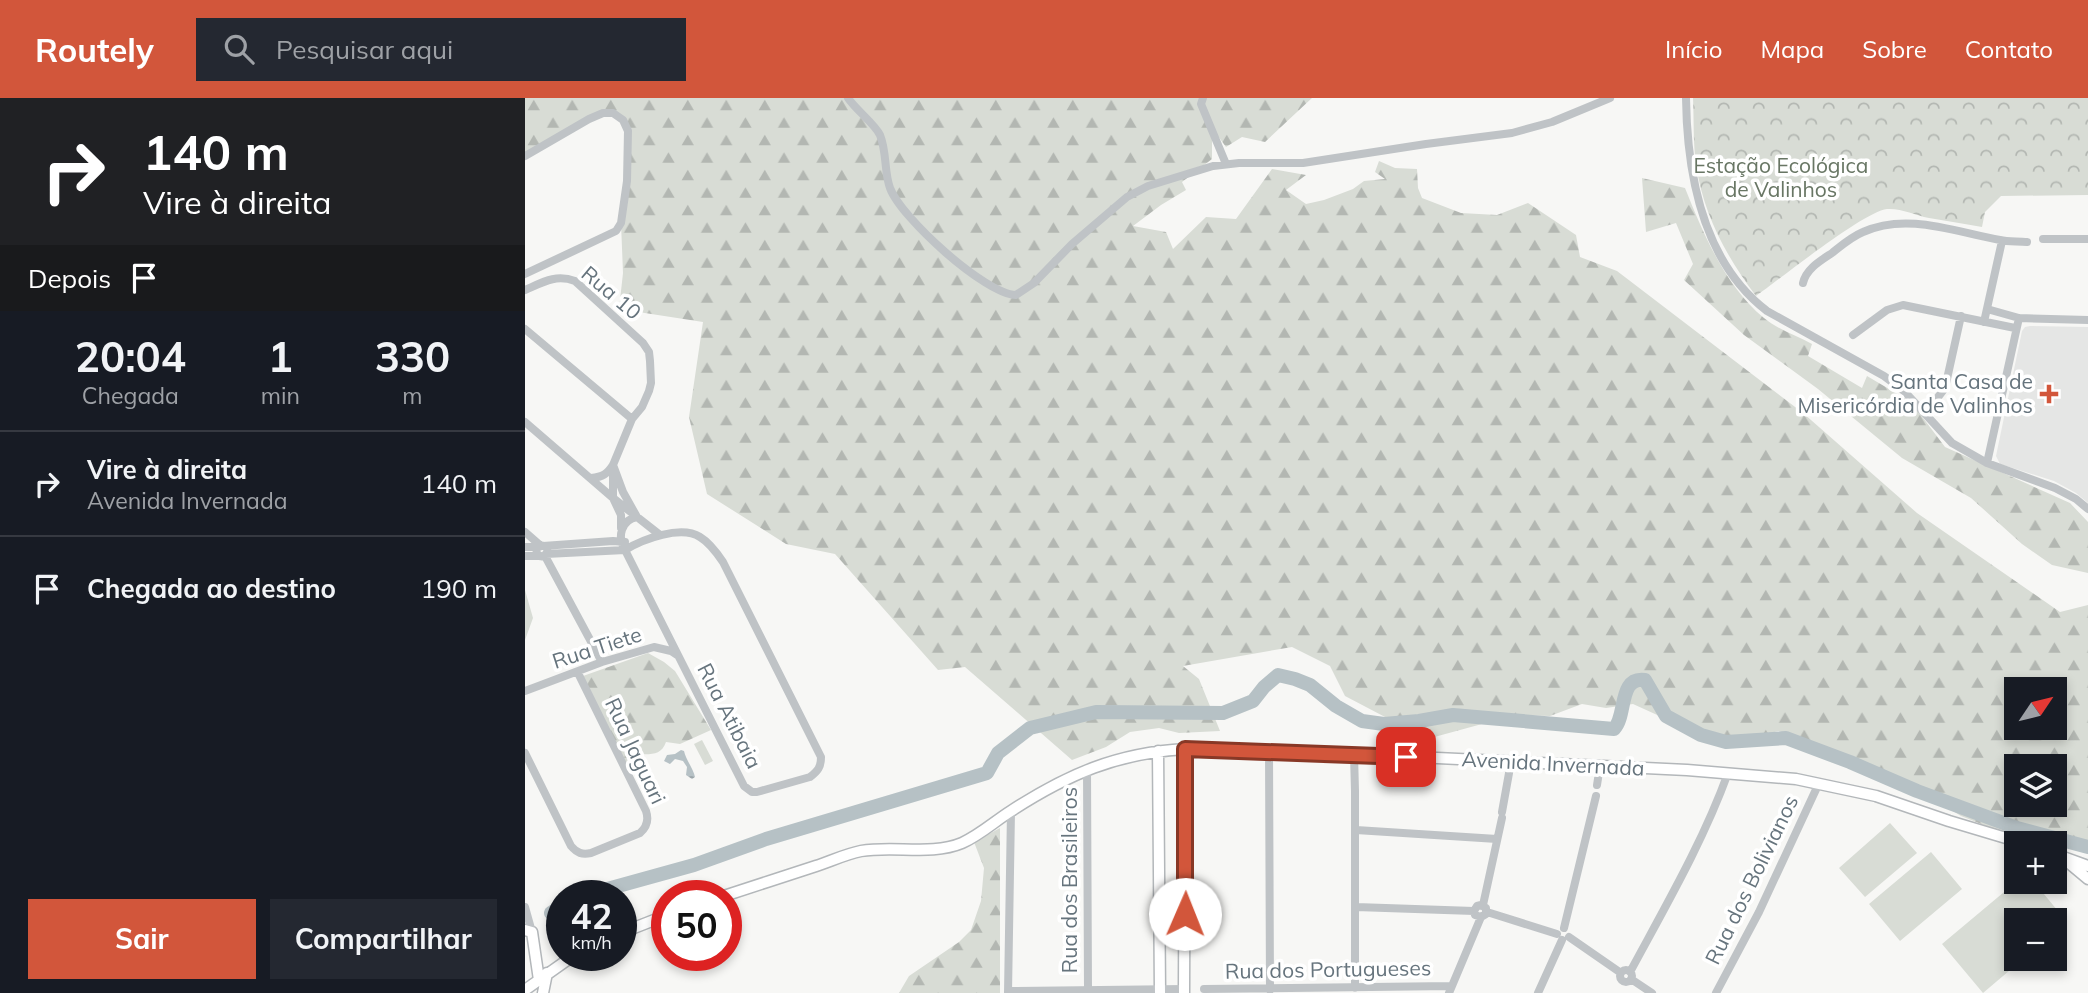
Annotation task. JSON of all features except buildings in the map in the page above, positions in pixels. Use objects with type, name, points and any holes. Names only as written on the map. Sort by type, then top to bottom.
[{"type":"main road","name":"Avenida Invernada","points":[[742,890],[857,852],[881,848],[946,848],[975,837],[1047,789],[1087,769],[1125,756],[1185,749],[1354,754],[1728,773],[1819,783],[1876,796],[2004,838]]},
{"type":"main road","points":[[1184,991],[1185,749]]},
{"type":"main road","points":[[1158,751],[1160,992]]},
{"type":"main road","points":[[2067,855],[2079,857],[2088,853]]},
{"type":"main road","points":[[2067,858],[2088,866]]},
{"type":"main road","points":[[2067,862],[2088,879]]},
{"type":"main road","points":[[529,931],[543,993]]},
{"type":"main road","points":[[536,959],[543,966],[539,981]]},
{"type":"main road","points":[[525,974],[539,981]]},
{"type":"street","points":[[848,98],[879,134],[885,153],[889,187],[898,204],[916,226],[968,270],[1009,295],[1025,291],[1072,244],[1127,197],[1148,187],[1226,164],[1303,163],[1513,133],[1552,122],[1610,98]]},
{"type":"street","points":[[1203,98],[1201,104],[1226,164]]},
{"type":"street","points":[[1686,98],[1687,134],[1700,206],[1715,243],[1752,299],[1767,311],[1884,376],[1904,391],[1952,443],[1987,463],[2055,488],[2088,509]]},
{"type":"street","points":[[525,156],[603,113],[613,113],[623,121],[628,131],[627,181],[621,223],[616,231],[525,274]]},
{"type":"street","points":[[1803,283],[1810,269],[1849,239],[1862,232],[1891,224],[1918,223],[2002,241],[2027,242]]},
{"type":"street","points":[[2043,239],[2088,239]]},
{"type":"street","points":[[1984,322],[2002,241]]},
{"type":"street","name":"Rua 10","points":[[525,290],[554,277],[575,281],[643,343],[649,352],[651,383],[642,407],[632,419]]},
{"type":"street","points":[[1853,335],[1895,306],[1911,305],[2015,328]]},
{"type":"street","points":[[1987,309],[2019,317],[2088,320]]},
{"type":"street","points":[[1935,401],[1945,388],[1961,316]]},
{"type":"street","points":[[1987,463],[2019,317]]},
{"type":"street","points":[[525,329],[632,419],[607,474],[600,478],[591,478]]},
{"type":"street","points":[[525,422],[660,535]]},
{"type":"street","points":[[613,465],[637,517]]},
{"type":"street","name":"Rua Atibaia","points":[[613,465],[613,498],[621,515],[621,541],[744,786],[757,792],[817,772],[821,766],[821,757],[723,562],[699,536],[688,532],[660,535]]},
{"type":"street","points":[[621,541],[628,520],[637,517]]},
{"type":"street","points":[[525,532],[542,551],[602,662]]},
{"type":"street","points":[[525,556],[542,551],[621,541],[635,544],[660,535]]},
{"type":"street","points":[[525,547],[542,551]]},
{"type":"street","name":"Rua Tiete","points":[[525,691],[602,662],[654,647],[680,656]]},
{"type":"street","name":"Rua Jaguari","points":[[525,753],[571,846],[576,851],[591,853],[644,829],[648,818],[646,811],[578,673]]},
{"type":"street","points":[[1269,751],[1270,989]]},
{"type":"street","points":[[1354,754],[1356,988]]},
{"type":"street","points":[[1450,989],[1481,911],[1511,762]]},
{"type":"street","points":[[1597,785],[1599,766]]},
{"type":"street","name":"Rua dos Brasileiros","points":[[1087,769],[1088,990]]},
{"type":"street","points":[[1620,993],[1678,884],[1717,804],[1728,773]]},
{"type":"street","name":"Rua dos Bolivianos","points":[[1716,993],[1759,912],[1819,783]]},
{"type":"street","points":[[1538,993],[1563,935],[1596,796]]},
{"type":"street","points":[[1011,811],[1008,992],[1184,991]]},
{"type":"street","points":[[1356,830],[1497,839]]},
{"type":"street","points":[[525,907],[529,931]]},
{"type":"street","points":[[1356,907],[1481,911],[1563,935],[1652,993]]},
{"type":"street","name":"Rua dos Portugueses","points":[[1204,989],[1450,989]]},
{"type":"shaded area","name":"Santa Casa de Misericórdia de Valinhos","points":[[2030,326],[2088,327],[2088,503],[2054,481],[2000,464],[1996,456],[2022,331]]},
{"type":"green space","points":[[525,98],[1312,98],[1265,142],[1242,137],[1226,147],[1218,136],[1212,138],[1212,159],[1182,182],[1186,190],[1133,226],[1166,232],[1173,249],[1206,217],[1236,219],[1272,169],[1306,175],[1286,190],[1306,204],[1353,189],[1364,181],[1385,179],[1375,172],[1379,161],[1395,168],[1417,169],[1418,188],[1422,198],[1461,213],[1497,215],[1528,203],[1576,235],[1580,257],[1617,271],[1803,413],[1917,513],[2060,612],[2088,605],[2088,843],[2074,849],[2067,847],[2067,831],[2004,832],[1994,829],[1871,776],[1806,740],[1779,731],[1721,744],[1633,704],[1606,708],[1582,704],[1550,716],[1515,715],[1427,739],[1345,696],[1330,666],[1292,647],[1183,666],[1199,679],[1220,731],[1179,733],[1159,728],[1130,732],[1106,747],[1072,760],[965,667],[938,670],[835,554],[786,544],[707,494],[689,417],[703,322],[619,309],[623,273],[621,223],[628,153],[623,120],[602,113],[525,156]]},
{"type":"green space","name":"Estação Ecológica de Valinhos","points":[[1693,98],[2088,98],[2088,195],[2001,196],[1985,212],[1982,227],[1887,209],[1841,233],[1756,296],[1717,234],[1704,200],[1695,156]]},
{"type":"green space","points":[[1642,178],[1685,188],[1717,258],[1738,291],[1769,322],[1812,344],[1808,356],[1862,388],[1867,376],[1911,402],[1945,447],[2070,503],[2088,522],[2088,573],[2052,565],[2022,544],[1971,498],[1902,458],[1818,389],[1744,335],[1684,280],[1693,264],[1676,223],[1646,232]]},
{"type":"green space","points":[[525,590],[533,618],[525,640]]},
{"type":"green space","points":[[648,653],[675,671],[711,730],[680,744],[666,742],[657,752],[634,754],[627,767],[583,676]]},
{"type":"green space","points":[[702,740],[713,761],[705,765],[694,744]]},
{"type":"green space","points":[[1890,823],[1917,853],[1865,897],[1839,868]]},
{"type":"green space","points":[[1000,828],[1000,993],[899,993],[909,976],[959,942],[971,930],[981,901],[984,868],[974,842]]},
{"type":"green space","points":[[1931,852],[1962,889],[1900,941],[1869,904]]},
{"type":"green space","points":[[2004,892],[2044,894],[2055,908],[2004,908],[2004,971],[2009,971],[1983,993],[1942,944]]},
{"type":"water","points":[[684,751],[694,774],[692,779],[686,775],[687,767],[683,761],[675,759],[670,764],[664,761],[667,755]]},
{"type":"waterway","points":[[637,881],[987,773],[998,753],[1030,728],[1096,712],[1223,713],[1253,701],[1278,675],[1310,685],[1336,706],[1362,721],[1384,724],[1453,715],[1614,729],[1627,690],[1636,680],[1645,680],[1666,716],[1701,735],[1726,742],[1786,738],[2017,828],[2088,847]]},
{"type":"place","name":"Santa Casa de Misericórdia de Valinhos","points":[[2049,394]]},
{"type":"route","points":[[1185,914],[1185,749],[1406,757]]}]
